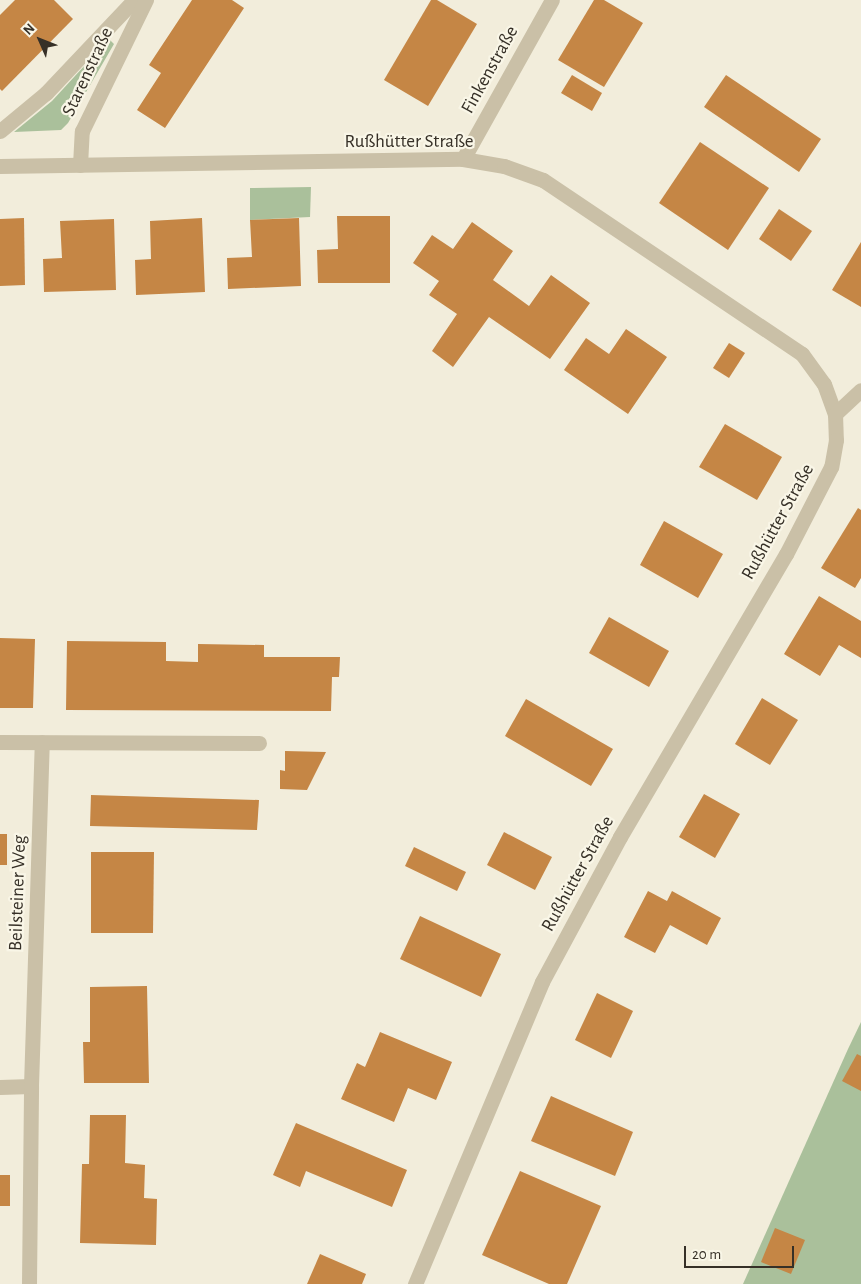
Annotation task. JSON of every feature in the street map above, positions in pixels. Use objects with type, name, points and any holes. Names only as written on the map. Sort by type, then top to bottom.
[{"type":"street","name":"Starenstraße","points":[[0,132],[46,93],[134,0]]},
{"type":"street","name":"Starenstraße","points":[[80,165],[82,131],[146,0]]},
{"type":"street","name":"Finkenstraße","points":[[463,160],[552,0]]},
{"type":"street","name":"Rußhütter Straße","points":[[0,166],[463,160],[504,166],[542,180],[802,354],[824,384],[835,414],[836,440],[831,467],[794,539],[620,838],[542,982],[415,1284]]},
{"type":"street","points":[[835,414],[861,390]]},
{"type":"street","points":[[0,742],[259,743]]},
{"type":"street","name":"Beilsteiner Weg","points":[[29,1284],[31,1086],[42,742]]},
{"type":"street","points":[[0,1087],[31,1086]]},
{"type":"green space","points":[[109,39],[114,44],[68,123],[61,130],[14,132],[52,101]]},
{"type":"green space","points":[[311,187],[310,217],[250,220],[250,188]]},
{"type":"green space","points":[[861,1022],[861,1284],[743,1284],[848,1049]]},
{"type":"building","points":[[15,0],[54,0],[73,19],[2,91],[0,89],[0,15]]},
{"type":"building","points":[[192,0],[232,0],[244,8],[165,128],[137,110],[161,73],[149,65]]},
{"type":"building","points":[[431,0],[437,0],[477,24],[428,106],[384,80]]},
{"type":"building","points":[[594,0],[604,0],[643,23],[604,87],[558,60]]},
{"type":"building","points":[[572,75],[602,93],[592,111],[561,93]]},
{"type":"building","points":[[726,75],[821,139],[799,172],[704,107]]},
{"type":"building","points":[[700,142],[769,188],[728,250],[659,203]]},
{"type":"building","points":[[779,209],[812,231],[791,261],[759,239]]},
{"type":"building","points":[[337,216],[390,216],[390,283],[318,283],[317,250],[338,249]]},
{"type":"building","points":[[24,218],[25,285],[0,286],[0,219]]},
{"type":"building","points":[[202,218],[205,292],[136,295],[135,260],[151,259],[150,221]]},
{"type":"building","points":[[299,218],[301,286],[228,289],[227,258],[252,257],[250,220]]},
{"type":"building","points":[[114,219],[116,290],[44,292],[43,259],[62,258],[60,221]]},
{"type":"building","points":[[472,222],[513,251],[493,280],[529,306],[551,275],[590,303],[550,359],[489,317],[453,367],[432,351],[457,314],[429,295],[439,281],[413,263],[432,235],[453,249]]},
{"type":"building","points":[[861,242],[861,307],[832,290]]},
{"type":"building","points":[[626,329],[667,357],[628,414],[564,370],[586,338],[609,354]]},
{"type":"building","points":[[729,343],[745,353],[729,378],[713,368]]},
{"type":"building","points":[[725,424],[782,457],[757,500],[699,467]]},
{"type":"building","points":[[858,508],[861,510],[861,578],[855,588],[821,568]]},
{"type":"building","points":[[664,521],[723,554],[698,598],[640,565]]},
{"type":"building","points":[[819,596],[861,621],[861,658],[839,645],[820,676],[784,654]]},
{"type":"building","points":[[609,617],[669,651],[649,687],[589,653]]},
{"type":"building","points":[[0,638],[35,639],[33,708],[0,708]]},
{"type":"building","points":[[67,641],[166,642],[166,661],[198,662],[198,644],[264,645],[264,657],[340,657],[339,677],[332,677],[331,711],[66,710]]},
{"type":"building","points":[[762,698],[798,720],[770,765],[735,744]]},
{"type":"building","points":[[526,699],[613,749],[591,786],[505,736]]},
{"type":"building","points":[[285,751],[326,752],[307,790],[280,789],[280,770],[285,771]]},
{"type":"building","points":[[704,794],[740,814],[715,858],[679,837]]},
{"type":"building","points":[[91,795],[259,800],[257,830],[90,826]]},
{"type":"building","points":[[504,832],[552,857],[535,890],[487,865]]},
{"type":"building","points":[[0,834],[7,834],[7,865],[0,865]]},
{"type":"building","points":[[414,847],[466,872],[457,891],[405,866]]},
{"type":"building","points":[[91,852],[154,852],[153,933],[91,933]]},
{"type":"building","points":[[648,891],[667,901],[672,891],[721,918],[707,945],[670,925],[655,953],[624,937]]},
{"type":"building","points":[[420,916],[501,954],[481,997],[400,959]]},
{"type":"building","points":[[147,986],[149,1083],[84,1083],[83,1042],[90,1042],[90,987]]},
{"type":"building","points":[[597,993],[633,1011],[611,1058],[575,1040]]},
{"type":"building","points":[[380,1032],[452,1062],[436,1100],[408,1088],[394,1122],[341,1099],[357,1063],[365,1067]]},
{"type":"building","points":[[857,1054],[861,1056],[861,1091],[842,1081]]},
{"type":"building","points":[[551,1096],[633,1132],[615,1176],[531,1141]]},
{"type":"building","points":[[90,1115],[126,1115],[125,1163],[145,1165],[144,1198],[157,1199],[156,1245],[80,1243],[82,1164],[89,1164]]},
{"type":"building","points":[[296,1123],[407,1170],[392,1207],[306,1171],[300,1187],[273,1175]]},
{"type":"building","points":[[520,1171],[601,1206],[567,1284],[549,1284],[482,1255]]},
{"type":"building","points":[[0,1175],[10,1175],[10,1206],[0,1206]]},
{"type":"building","points":[[775,1228],[805,1240],[791,1274],[761,1262]]},
{"type":"building","points":[[320,1254],[366,1274],[362,1284],[307,1284]]}]
